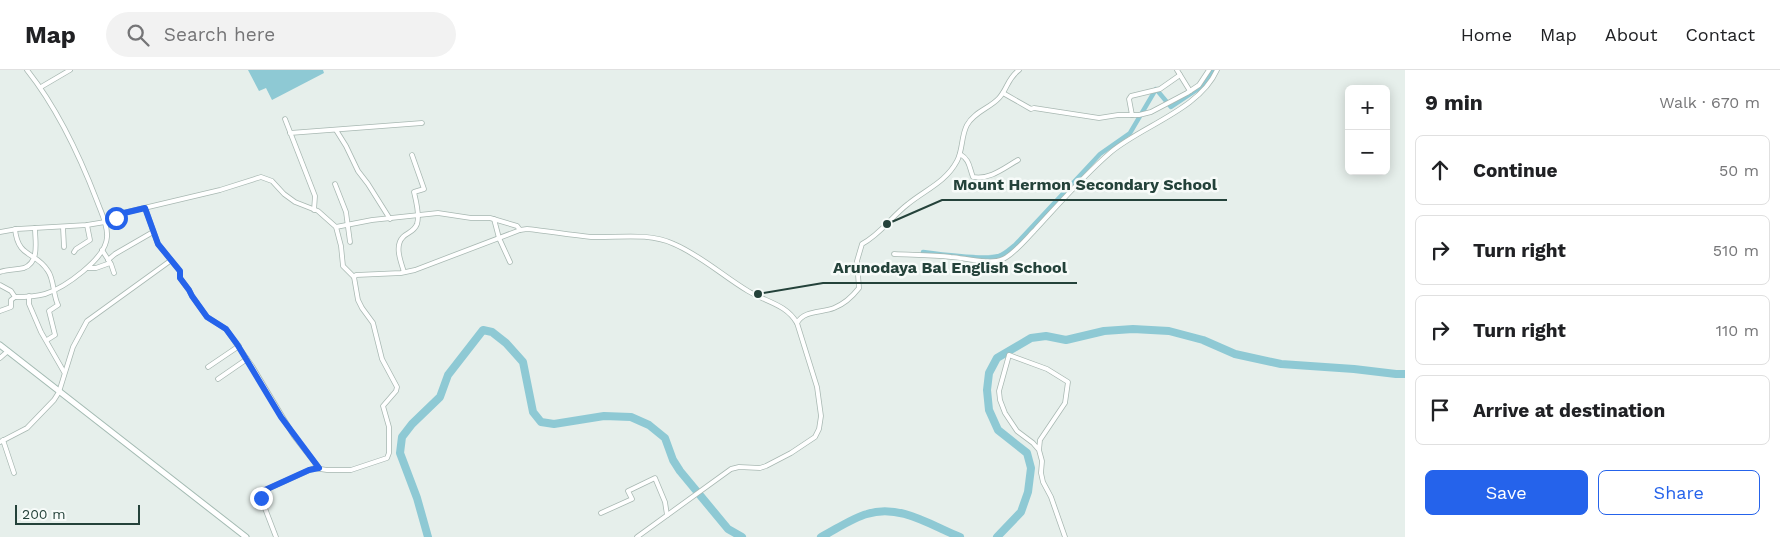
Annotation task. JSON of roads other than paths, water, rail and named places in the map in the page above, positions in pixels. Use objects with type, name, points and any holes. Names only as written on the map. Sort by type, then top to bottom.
[{"type":"main road","points":[[0,345],[246,537]]},
{"type":"street","points":[[0,312],[11,307],[11,300],[15,297],[36,296],[53,291],[88,268],[102,250],[107,239],[105,222],[69,136],[41,87],[27,70]]},
{"type":"street","points":[[41,87],[70,70]]},
{"type":"street","points":[[798,323],[800,318],[805,315],[833,308],[844,303],[854,295],[859,288],[857,261],[862,244],[884,228],[908,203],[942,180],[960,154],[967,124],[972,118],[996,101],[1003,93],[1013,72],[1019,70]]},
{"type":"street","points":[[1176,70],[1190,91]]},
{"type":"street","points":[[1003,93],[1031,109],[1099,118],[1139,115],[1151,112],[1190,91],[1199,85],[1208,70]]},
{"type":"street","points":[[894,254],[989,261],[1004,259],[1020,245],[1092,168],[1123,142],[1190,102],[1213,80],[1217,70]]},
{"type":"street","points":[[1132,115],[1129,99],[1131,96],[1160,89],[1180,75]]},
{"type":"street","points":[[285,119],[315,196],[314,210]]},
{"type":"street","points":[[290,133],[422,123]]},
{"type":"street","points":[[336,130],[358,171],[390,219]]},
{"type":"street","points":[[960,154],[970,164],[973,177],[976,178],[987,178],[1018,160]]},
{"type":"street","points":[[404,272],[399,257],[399,243],[404,236],[411,233],[417,223],[418,216],[414,192],[424,188],[412,155]]},
{"type":"street","points":[[0,232],[15,229],[87,225],[112,221],[124,213],[220,190],[262,177],[272,181],[284,194],[314,210],[336,227],[341,246],[343,266],[354,277],[358,300],[373,323],[382,359],[396,387],[396,390],[383,406],[389,427],[388,453],[387,458],[382,461],[351,470],[319,468],[309,470],[262,493],[261,498],[276,537]]},
{"type":"street","points":[[335,184],[346,212],[350,242]]},
{"type":"street","points":[[145,208],[158,244],[180,271],[180,278],[207,317],[226,329],[239,346],[281,417],[319,468]]},
{"type":"street","points":[[336,227],[372,220],[438,213],[494,219],[517,226],[520,230]]},
{"type":"street","points":[[494,219],[499,238],[510,262]]},
{"type":"street","points":[[74,252],[90,240],[87,225]]},
{"type":"street","points":[[63,226],[64,247]]},
{"type":"street","points":[[0,272],[25,268],[32,263],[35,258],[35,228]]},
{"type":"street","points":[[15,229],[16,239],[25,253],[35,258],[49,271],[58,305],[49,311],[55,335],[47,340]]},
{"type":"street","points":[[354,277],[356,275],[415,270],[527,229],[590,237],[643,237],[672,243],[683,248],[748,291],[786,309],[792,314],[798,323],[817,387],[821,416],[819,429],[815,437],[791,454],[766,466],[760,468],[739,467],[721,475],[637,537]]},
{"type":"street","points":[[88,268],[96,268],[109,262],[115,254],[153,232]]},
{"type":"street","points":[[102,250],[114,273]]},
{"type":"street","points":[[14,473],[2,441],[27,428],[54,400],[59,392],[64,372],[74,347],[87,321],[170,261]]},
{"type":"street","points":[[0,285],[11,291],[15,297]]},
{"type":"street","points":[[29,296],[29,304],[41,332],[64,372]]},
{"type":"street","points":[[208,366],[239,346]]},
{"type":"street","points":[[0,358],[8,351]]},
{"type":"street","points":[[1038,450],[1040,440],[1064,403],[1068,382],[1047,369],[1009,355],[999,391],[1000,400],[1005,413],[1016,431],[1038,450],[1042,461],[1041,473],[1043,482],[1051,497],[1065,537]]},
{"type":"street","points":[[218,379],[247,359]]},
{"type":"street","points":[[601,513],[632,499],[628,491],[655,478],[665,502],[667,515]]},
{"type":"water","points":[[248,70],[323,70],[324,73],[272,100],[266,88],[259,91]]},
{"type":"waterway","points":[[923,252],[984,257],[1003,254],[1015,245],[1100,154],[1130,133],[1156,89],[1171,107],[1204,85],[1213,70]]},
{"type":"waterway","points":[[997,537],[1021,512],[1028,492],[1031,468],[1027,453],[998,430],[989,410],[987,390],[989,373],[997,358],[1031,338],[1046,336],[1066,340],[1104,331],[1133,329],[1169,331],[1203,340],[1235,354],[1281,364],[1405,374]]},
{"type":"waterway","points":[[428,537],[417,498],[400,453],[402,437],[412,424],[440,397],[448,375],[483,330],[492,332],[506,343],[523,362],[533,412],[541,422],[554,424],[604,416],[631,417],[649,425],[665,438],[673,460],[680,471],[728,529],[742,537]]},
{"type":"waterway","points":[[821,537],[855,518],[879,511],[891,511],[915,517],[960,537]]},
{"type":"place","name":"Mount Hermon Secondary School","points":[[887,224]]},
{"type":"place","name":"Arunodaya Bal English School","points":[[758,294]]}]
